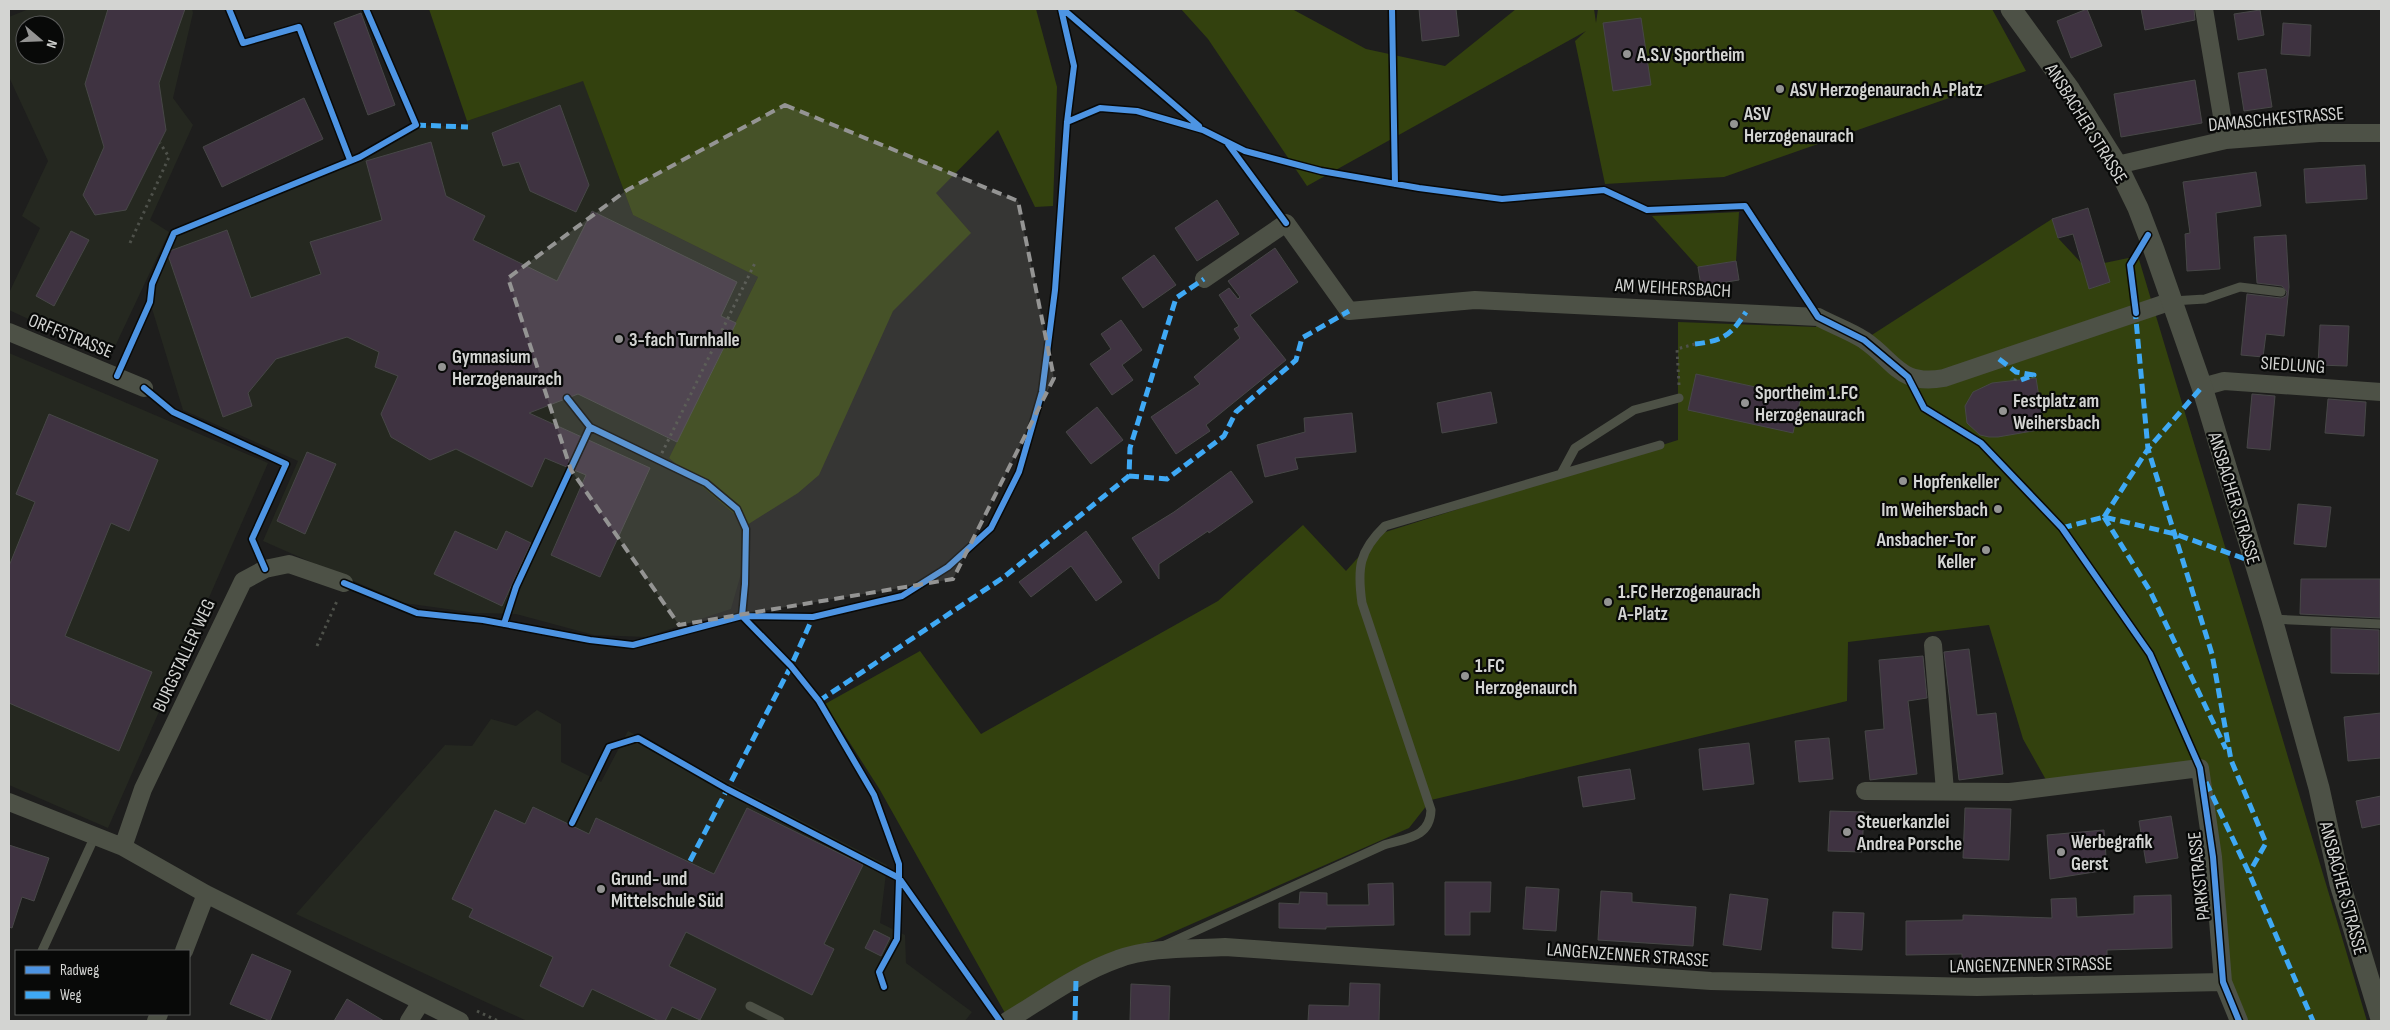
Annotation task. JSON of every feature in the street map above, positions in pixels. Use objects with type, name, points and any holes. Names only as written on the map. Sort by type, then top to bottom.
[{"type":"street","name":"ANSBACHER STRASSE","points":[[2011,9],[2070,90],[2117,165],[2138,208],[2202,387],[2272,619],[2319,788],[2340,884],[2381,1019]]},
{"type":"street","points":[[2204,9],[2226,140]]},
{"type":"street","name":"DAMASCHKESTRASSE","points":[[2117,165],[2226,140],[2318,132],[2381,132]]},
{"type":"street","name":"AM WEIHERSBACH","points":[[1204,279],[1286,223],[1349,311],[1475,300],[1818,317],[1864,340],[1908,378],[1928,381],[1944,378],[2172,301]]},
{"type":"street","name":"ORFFSTRASSE","points":[[9,332],[144,388]]},
{"type":"street","name":"SIEDLUNG","points":[[2202,387],[2224,381],[2381,392]]},
{"type":"street","name":"BURGSTALLER WEG","points":[[123,847],[143,789],[243,581],[265,569],[289,564],[344,583]]},
{"type":"street","points":[[1933,645],[1945,791]]},
{"type":"street","name":"PARKSTRASSE","points":[[1866,791],[2010,792],[2200,768],[2213,857],[2223,982]]},
{"type":"street","points":[[9,802],[123,847],[206,894],[460,1021]]},
{"type":"street","points":[[184,950],[206,894]]},
{"type":"street","name":"LANGENZENNER STRASSE","points":[[1007,1021],[1076,979],[1118,958],[1168,949],[1225,947],[1711,981],[1977,987],[2223,982]]},
{"type":"street","points":[[2223,982],[2239,1021]]},
{"type":"street","points":[[410,1021],[421,1002]]},
{"type":"lane","points":[[2172,301],[2205,298],[2240,287],[2282,292]]},
{"type":"lane","points":[[1561,474],[1575,448],[1634,410],[1679,398]]},
{"type":"lane","points":[[1149,953],[1198,928],[1384,845],[1424,831],[1431,822],[1431,810],[1362,603],[1358,578],[1362,557],[1371,540],[1385,526],[1660,445]]},
{"type":"lane","points":[[2272,619],[2381,624]]},
{"type":"lane","points":[[42,950],[95,836]]},
{"type":"lane","points":[[750,1006],[780,1021]]},
{"type":"path","points":[[130,243],[169,157],[160,144]]},
{"type":"path","points":[[659,459],[755,263]]},
{"type":"path","points":[[1679,398],[1677,349],[1695,344]]},
{"type":"path","points":[[317,646],[344,583]]},
{"type":"highlighted area","points":[[785,105],[1018,201],[1054,378],[953,579],[679,625],[571,470],[508,278],[627,190]]},
{"type":"shaded area","points":[[29,9],[192,9],[193,13],[173,98],[193,125],[150,220],[169,232],[110,357],[9,310],[9,293],[40,228],[22,216],[48,161],[9,77],[9,17]]},
{"type":"shaded area","name":"Gymnasium Herzogenaurach","points":[[583,80],[633,215],[758,277],[669,458],[747,525],[741,574],[731,609],[646,637],[594,635],[516,614],[476,613],[404,603],[263,541],[298,461],[183,410],[150,302],[152,284],[174,233],[360,157],[416,125],[467,127],[467,121]]},
{"type":"shaded area","points":[[9,353],[268,463],[108,828],[9,785]]},
{"type":"shaded area","name":"Grund- und Mittelschule Süd","points":[[537,710],[561,724],[561,762],[601,782],[628,731],[887,865],[880,923],[905,935],[906,963],[972,1012],[965,1021],[527,1021],[296,914],[445,745],[472,746],[491,719],[516,726]]},
{"type":"green space","points":[[429,9],[1036,9],[1057,87],[1053,206],[1035,207],[998,130],[936,193],[971,233],[893,311],[819,475],[798,493],[747,525],[669,458],[758,277],[633,215],[583,81],[467,121]]},
{"type":"green space","name":"ASV Herzogenaurach","points":[[1181,9],[1292,9],[1366,49],[1445,66],[1516,9],[1594,9],[1596,23],[1598,9],[1992,9],[2026,71],[1724,177],[1605,184],[1575,41],[1586,31],[1307,186],[1208,39]]},
{"type":"green space","points":[[1739,212],[1736,261],[1698,267],[1652,216]]},
{"type":"green space","name":"1.FC Herzogenaurch","points":[[2052,219],[2058,238],[2085,267],[2138,256],[2367,1021],[2239,1021],[2223,982],[2200,768],[2050,787],[2023,739],[1989,625],[1848,642],[1847,701],[1431,800],[1409,828],[1153,941],[1113,952],[1071,971],[1005,1013],[880,790],[825,704],[920,651],[981,734],[1218,601],[1303,525],[1346,571],[1379,534],[1678,440],[1678,322],[1816,327],[1818,317],[1864,340]]},
{"type":"building","points":[[108,9],[185,9],[159,83],[166,130],[126,210],[95,215],[83,195],[104,147],[85,84]]},
{"type":"building","points":[[1419,9],[1456,9],[1459,36],[1422,41]]},
{"type":"building","points":[[2087,9],[2102,46],[2071,58],[2057,21]]},
{"type":"building","points":[[2141,9],[2194,9],[2195,20],[2145,30]]},
{"type":"building","points":[[2260,10],[2264,35],[2238,40],[2234,14]]},
{"type":"building","points":[[361,13],[395,105],[368,115],[334,23]]},
{"type":"building","name":"A.S.V Sportheim","points":[[1641,18],[1651,85],[1613,91],[1603,23]]},
{"type":"building","points":[[2283,23],[2311,25],[2310,56],[2281,54]]},
{"type":"building","points":[[2266,69],[2272,107],[2244,111],[2238,73]]},
{"type":"building","points":[[2195,80],[2202,123],[2121,137],[2114,94]]},
{"type":"building","points":[[304,98],[323,139],[222,187],[203,147]]},
{"type":"building","points":[[560,105],[589,185],[576,212],[530,191],[519,162],[503,166],[492,133]]},
{"type":"building","points":[[431,142],[446,196],[485,216],[473,240],[557,281],[592,211],[737,282],[721,316],[736,323],[677,442],[578,394],[529,413],[650,468],[600,577],[551,555],[586,475],[545,458],[532,487],[456,449],[430,460],[391,437],[381,414],[398,376],[375,367],[379,352],[347,337],[276,359],[248,393],[252,406],[223,417],[167,252],[227,230],[251,298],[321,274],[310,242],[382,220],[366,161]]},
{"type":"building","points":[[2365,165],[2367,199],[2306,203],[2304,169]]},
{"type":"building","points":[[2256,172],[2261,206],[2216,213],[2220,269],[2187,271],[2185,234],[2190,233],[2183,182]]},
{"type":"building","points":[[1217,200],[1239,234],[1197,261],[1175,228]]},
{"type":"building","points":[[2088,208],[2110,282],[2089,289],[2073,234],[2058,238],[2052,219]]},
{"type":"building","points":[[71,231],[89,240],[54,306],[36,296]]},
{"type":"building","points":[[2286,235],[2289,287],[2284,336],[2266,334],[2263,357],[2241,355],[2247,294],[2281,298],[2286,296],[2287,292],[2282,286],[2257,283],[2254,237]]},
{"type":"building","points":[[1275,248],[1298,282],[1250,315],[1286,360],[1206,425],[1210,431],[1176,454],[1151,417],[1200,384],[1194,377],[1240,338],[1234,329],[1239,326],[1219,295],[1229,288],[1238,299],[1240,297],[1228,281]]},
{"type":"building","points":[[1154,255],[1176,285],[1143,308],[1122,278]]},
{"type":"building","points":[[1736,261],[1739,280],[1701,286],[1698,267]]},
{"type":"building","points":[[1121,320],[1142,350],[1122,365],[1133,380],[1112,395],[1090,364],[1111,349],[1101,334]]},
{"type":"building","points":[[2320,325],[2349,326],[2347,366],[2318,365]]},
{"type":"building","name":"Sportheim 1.FC Herzogenaurach","points":[[1696,374],[1801,397],[1793,433],[1688,410]]},
{"type":"building","name":"Festplatz am Weihersbach","points":[[2036,378],[2044,429],[1989,437],[1980,435],[1967,423],[1965,406],[1973,392],[1992,383]]},
{"type":"building","points":[[1491,392],[1497,423],[1442,433],[1437,403]]},
{"type":"building","points":[[2252,394],[2275,396],[2270,450],[2247,448]]},
{"type":"building","points":[[2328,399],[2366,402],[2364,436],[2325,433]]},
{"type":"building","points":[[1097,407],[1123,440],[1091,464],[1066,432]]},
{"type":"building","points":[[1352,413],[1356,452],[1295,458],[1298,469],[1265,477],[1257,445],[1305,432],[1304,418]]},
{"type":"building","points":[[49,414],[158,460],[129,531],[111,523],[65,636],[152,672],[119,751],[9,703],[9,566],[35,502],[16,494]]},
{"type":"building","points":[[307,452],[336,464],[305,534],[277,521]]},
{"type":"building","points":[[1231,471],[1253,502],[1209,533],[1208,531],[1159,564],[1159,579],[1132,538],[1174,512]]},
{"type":"building","points":[[2298,504],[2331,507],[2326,547],[2294,544]]},
{"type":"building","points":[[455,531],[497,550],[506,531],[531,543],[502,606],[434,574]]},
{"type":"building","points":[[1086,531],[1122,582],[1096,601],[1071,566],[1031,597],[1019,582]]},
{"type":"building","points":[[2301,579],[2380,579],[2380,618],[2300,614]]},
{"type":"building","points":[[2331,628],[2379,630],[2379,674],[2331,673]]},
{"type":"building","points":[[1969,649],[1977,715],[1996,713],[2003,774],[1959,780],[1944,652]]},
{"type":"building","points":[[1923,656],[1927,698],[1908,701],[1917,774],[1870,780],[1865,731],[1884,729],[1879,660]]},
{"type":"building","points":[[2381,713],[2381,758],[2348,761],[2344,717]]},
{"type":"building","points":[[1829,738],[1833,779],[1799,782],[1795,741]]},
{"type":"building","points":[[1749,743],[1754,784],[1703,790],[1699,749]]},
{"type":"building","points":[[1630,769],[1635,799],[1583,807],[1578,777]]},
{"type":"building","points":[[2381,796],[2381,824],[2362,828],[2356,801]]},
{"type":"building","points":[[533,807],[589,834],[596,818],[714,874],[747,808],[863,865],[824,944],[834,949],[812,995],[686,932],[669,966],[716,989],[700,1020],[672,1007],[665,1021],[659,1021],[592,989],[583,1007],[540,986],[553,957],[469,917],[473,909],[452,899],[495,810],[525,824]]},
{"type":"building","points":[[1965,808],[2011,809],[2009,860],[1963,858]]},
{"type":"building","points":[[1830,811],[1864,812],[1862,852],[1828,851]]},
{"type":"building","points":[[2171,816],[2178,858],[2146,863],[2139,821]]},
{"type":"building","points":[[2104,830],[2107,870],[2050,879],[2047,835]]},
{"type":"building","points":[[9,845],[49,858],[34,901],[22,897],[12,928],[9,927]]},
{"type":"building","points":[[1445,882],[1491,882],[1490,912],[1470,912],[1470,935],[1445,935]]},
{"type":"building","points":[[1393,883],[1394,925],[1326,927],[1326,929],[1279,928],[1279,903],[1299,904],[1300,892],[1327,893],[1327,905],[1369,905],[1368,884]]},
{"type":"building","points":[[1526,887],[1559,889],[1556,931],[1523,929]]},
{"type":"building","points":[[1601,891],[1632,893],[1632,902],[1696,907],[1693,946],[1598,940]]},
{"type":"building","points":[[1730,894],[1768,899],[1761,950],[1723,945]]},
{"type":"building","points":[[2171,895],[2172,948],[2107,950],[2107,956],[2024,961],[1962,960],[1962,954],[1906,955],[1906,921],[1963,920],[1963,915],[2052,918],[2051,899],[2076,898],[2077,917],[2134,914],[2134,896]]},
{"type":"building","points":[[1833,912],[1864,913],[1862,950],[1832,948]]},
{"type":"building","points":[[874,930],[890,938],[881,956],[865,948]]},
{"type":"building","points":[[252,954],[291,971],[270,1021],[230,1004]]},
{"type":"building","points":[[1350,983],[1380,984],[1379,1021],[1308,1021],[1309,1005],[1349,1006]]},
{"type":"building","points":[[1131,984],[1170,986],[1169,1021],[1130,1021]]},
{"type":"building","points":[[347,999],[384,1021],[334,1021]]},
{"type":"marked path","points":[[416,125],[468,127]]},
{"type":"marked path","points":[[819,701],[1004,577],[1129,476],[1130,448],[1176,298],[1204,279]]},
{"type":"marked path","points":[[2135,309],[2148,449],[2212,654],[2231,760],[2266,843],[2249,873]]},
{"type":"marked path","points":[[1129,476],[1167,479],[1224,436],[1236,412],[1296,360],[1302,338],[1349,311]]},
{"type":"marked path","points":[[1695,344],[1713,341],[1725,336],[1736,326],[1746,312]]},
{"type":"marked path","points":[[1999,359],[2016,372],[2034,375],[2021,380]]},
{"type":"marked path","points":[[2104,517],[2148,449],[2202,387]]},
{"type":"marked path","points":[[2104,517],[2150,591],[2226,749]]},
{"type":"marked path","points":[[2062,528],[2104,517],[2175,534],[2254,562]]},
{"type":"marked path","points":[[690,861],[791,666],[813,617]]},
{"type":"marked path","points":[[2206,782],[2249,873],[2313,1021]]},
{"type":"marked path","points":[[1075,1021],[1076,979]]},
{"type":"cycle path","points":[[229,9],[243,43],[299,27],[350,160]]},
{"type":"cycle path","points":[[117,376],[150,302],[152,284],[174,233],[360,157],[416,125],[366,9]]},
{"type":"cycle path","points":[[742,616],[813,617],[902,596],[948,567],[991,528],[1019,472],[1042,392],[1055,290],[1067,122],[1074,66],[1061,9]]},
{"type":"cycle path","points":[[1063,9],[1199,126]]},
{"type":"cycle path","points":[[1392,9],[1395,184]]},
{"type":"cycle path","points":[[1067,122],[1100,108],[1137,111],[1203,130],[1245,151],[1321,171],[1419,188],[1502,199],[1604,190],[1647,210],[1745,206],[1818,317],[1864,340],[1908,377],[1924,408],[1981,443],[2062,528],[2150,654],[2200,768],[2213,857],[2223,982],[2239,1021]]},
{"type":"cycle path","points":[[1228,144],[1286,223]]},
{"type":"cycle path","points":[[2136,313],[2130,265],[2148,235]]},
{"type":"cycle path","points":[[144,388],[173,412],[286,464],[252,539],[265,569]]},
{"type":"cycle path","points":[[344,583],[417,613],[483,620],[590,640],[633,645],[742,616],[745,584],[746,529],[737,509],[706,483],[590,427],[567,398]]},
{"type":"cycle path","points":[[504,624],[516,587],[590,427]]},
{"type":"cycle path","points":[[742,616],[791,666],[819,701],[874,795],[899,864],[899,878],[1000,1021]]},
{"type":"cycle path","points":[[572,823],[609,747],[638,738],[727,789],[899,878],[897,939],[879,972],[884,987]]},
{"type":"place","name":"A.S.V Sportheim","points":[[1627,54]]},
{"type":"place","name":"ASV Herzogenaurach A-Platz","points":[[1780,89]]},
{"type":"place","name":"ASV Herzogenaurach","points":[[1734,124]]},
{"type":"place","name":"3-fach Turnhalle","points":[[619,339]]},
{"type":"place","name":"Gymnasium Herzogenaurach","points":[[442,367]]},
{"type":"place","name":"Sportheim 1.FC Herzogenaurach","points":[[1745,403]]},
{"type":"place","name":"Festplatz am Weihersbach","points":[[2003,411]]},
{"type":"place","name":"Hopfenkeller","points":[[1903,481]]},
{"type":"place","name":"Im Weihersbach","points":[[1998,509]]},
{"type":"place","name":"Ansbacher-Tor Keller","points":[[1986,550]]},
{"type":"place","name":"1.FC Herzogenaurach A-Platz","points":[[1608,602]]},
{"type":"place","name":"1.FC Herzogenaurch","points":[[1465,676]]},
{"type":"place","name":"Steuerkanzlei Andrea Porsche","points":[[1847,832]]},
{"type":"place","name":"Werbegrafik Gerst","points":[[2061,852]]},
{"type":"place","name":"Grund- und Mittelschule Süd","points":[[601,889]]}]
